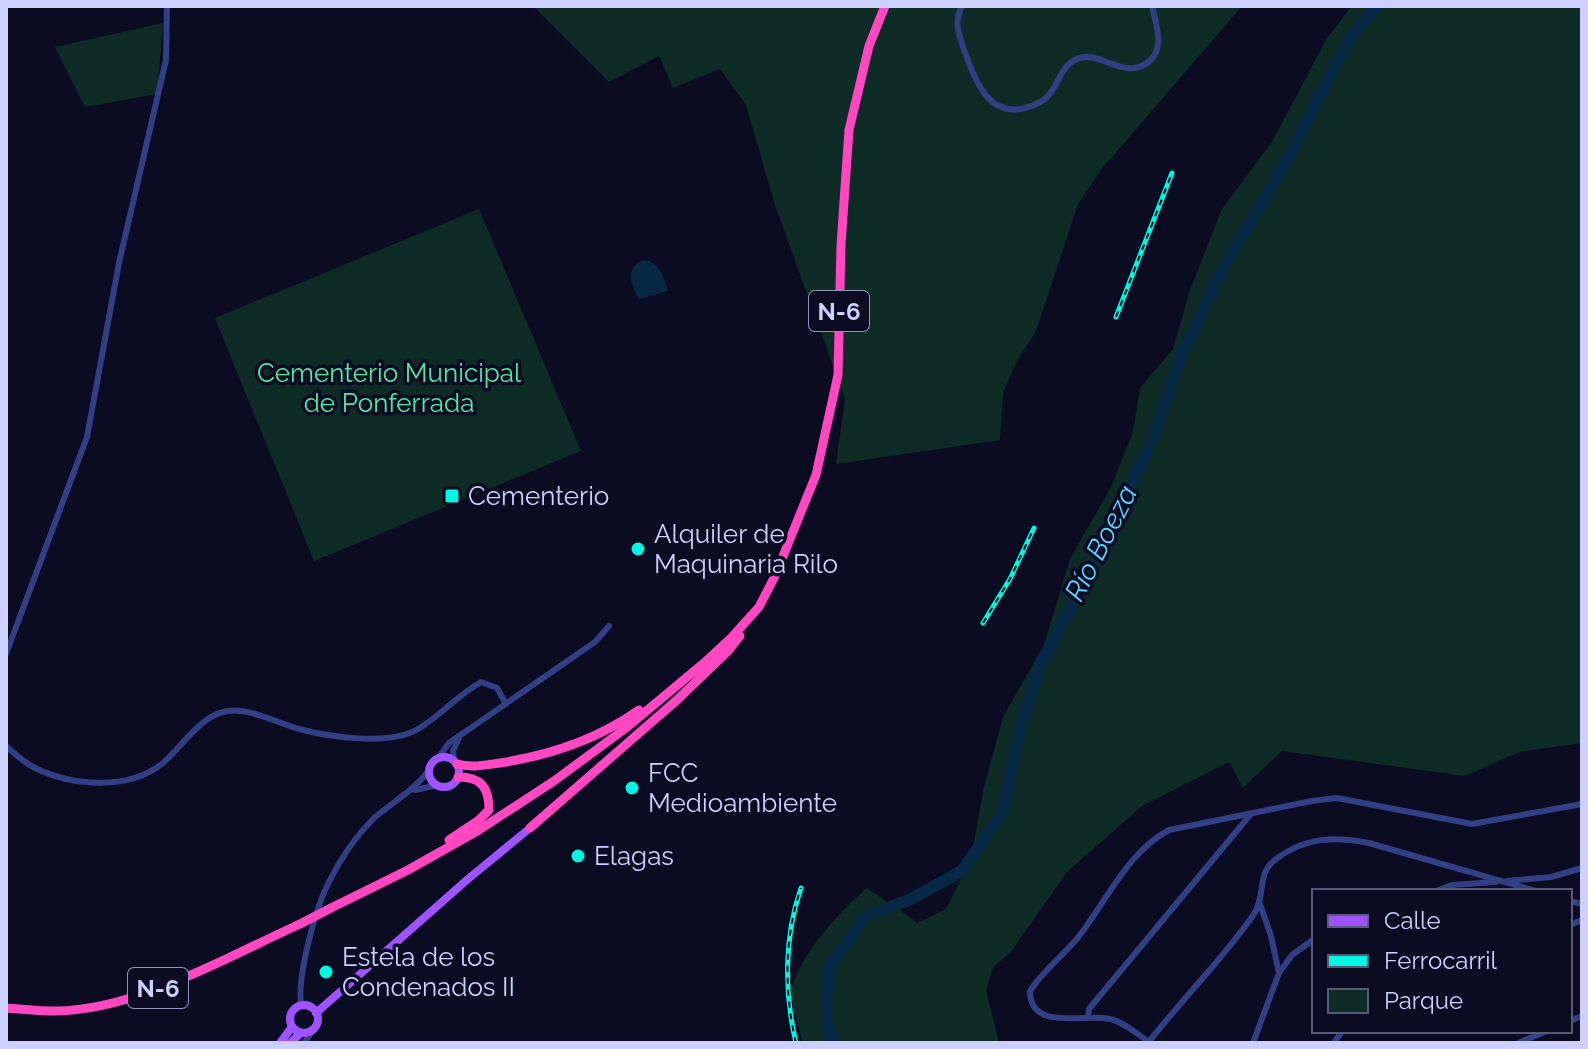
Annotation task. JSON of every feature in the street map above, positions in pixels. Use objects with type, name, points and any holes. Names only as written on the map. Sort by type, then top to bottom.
[{"type":"highway","name":"N-6","points":[[6,1008],[58,1011],[109,1003],[158,988],[386,881],[479,830],[590,756],[704,663],[759,607],[816,475],[838,375],[841,245],[849,130],[869,46],[885,6]]},
{"type":"highway","points":[[530,828],[728,651],[759,607]]},
{"type":"highway","points":[[455,762],[469,767],[568,748],[609,730],[704,663]]},
{"type":"highway","name":"N-6","points":[[386,881],[479,820],[489,810],[489,795],[482,782],[471,777],[458,777]]},
{"type":"main road","points":[[438,758],[449,758],[455,762],[458,777],[452,784],[438,785],[432,780],[430,769],[438,758]]},
{"type":"main road","points":[[316,1013],[530,828]]},
{"type":"main road","points":[[290,1043],[302,1038],[313,1030],[318,1022],[312,1007],[301,1005],[290,1015],[292,1027],[302,1038]]},
{"type":"main road","points":[[280,1043],[292,1027]]},
{"type":"street","points":[[6,654],[87,437],[119,263],[159,101],[166,60],[167,6]]},
{"type":"street","points":[[962,6],[956,17],[957,27],[975,79],[988,99],[1014,110],[1048,97],[1063,69],[1077,58],[1087,57],[1133,68],[1149,62],[1158,50],[1159,40],[1152,6]]},
{"type":"street","points":[[438,758],[449,743],[595,642],[609,626]]},
{"type":"street","points":[[6,746],[43,772],[87,782],[111,783],[154,770],[212,717],[231,710],[310,732],[379,738],[394,737],[417,729],[481,682],[497,688],[506,704]]},
{"type":"street","points":[[455,762],[453,751],[461,735]]},
{"type":"street","points":[[301,1005],[300,980],[327,885],[358,835],[411,791],[430,769]]},
{"type":"street","points":[[411,791],[438,785]]},
{"type":"street","points":[[1529,889],[1369,843],[1329,837],[1313,840],[1275,859],[1264,872],[1256,911],[1148,1042],[1116,1021],[1041,1014],[1030,999],[1030,991],[1076,939],[1140,853],[1154,838],[1169,830],[1337,798],[1472,824],[1582,804]]},
{"type":"street","points":[[1088,1017],[1089,1009],[1251,813]]},
{"type":"street","points":[[1441,889],[1452,885],[1551,877],[1582,868]]},
{"type":"street","points":[[1259,901],[1279,973]]},
{"type":"street","points":[[1253,1043],[1279,973],[1292,955],[1312,940]]},
{"type":"street","points":[[1518,1043],[1542,1033]]},
{"type":"green space","points":[[533,6],[1242,6],[1101,170],[1078,204],[1036,331],[1017,361],[1003,393],[1000,440],[836,464],[845,399],[775,205],[746,105],[720,69],[673,88],[659,56],[609,82]]},
{"type":"green space","points":[[1352,6],[1582,6],[1582,743],[1519,752],[1465,776],[1282,751],[1243,788],[1229,762],[1142,806],[1067,872],[1011,952],[993,967],[986,990],[999,1043],[803,1043],[792,993],[796,975],[823,933],[857,897],[867,888],[918,923],[946,909],[971,858],[984,787],[1003,717],[1044,645],[1070,559],[1111,487],[1133,432],[1140,388],[1173,349],[1189,293],[1222,209],[1272,142],[1327,38]]},
{"type":"green space","points":[[163,23],[157,94],[85,107],[55,47]]},
{"type":"green space","name":"Cementerio Municipal de Ponferrada","points":[[479,209],[581,451],[314,561],[215,318]]},
{"type":"water","points":[[644,260],[657,267],[668,291],[639,299],[631,277],[634,268]]},
{"type":"waterway","name":"Río Boeza","points":[[835,1043],[827,1026],[829,968],[865,917],[911,899],[962,871],[1003,812],[1017,742],[1040,665],[1094,564],[1151,443],[1181,356],[1223,268],[1277,178],[1351,36],[1378,6]]},
{"type":"railway","points":[[1116,317],[1172,173]]},
{"type":"railway","points":[[983,623],[1010,579],[1034,528]]},
{"type":"railway","points":[[796,1043],[789,1004],[788,965],[791,926],[801,888]]},
{"type":"place","name":"Cementerio","points":[[452,496]]},
{"type":"place","name":"Alquiler de Maquinaria Rilo","points":[[638,549]]},
{"type":"place","name":"FCC Medioambiente","points":[[632,788]]},
{"type":"place","name":"Elagas","points":[[578,856]]},
{"type":"place","name":"Estela de los Condenados II","points":[[326,972]]}]
